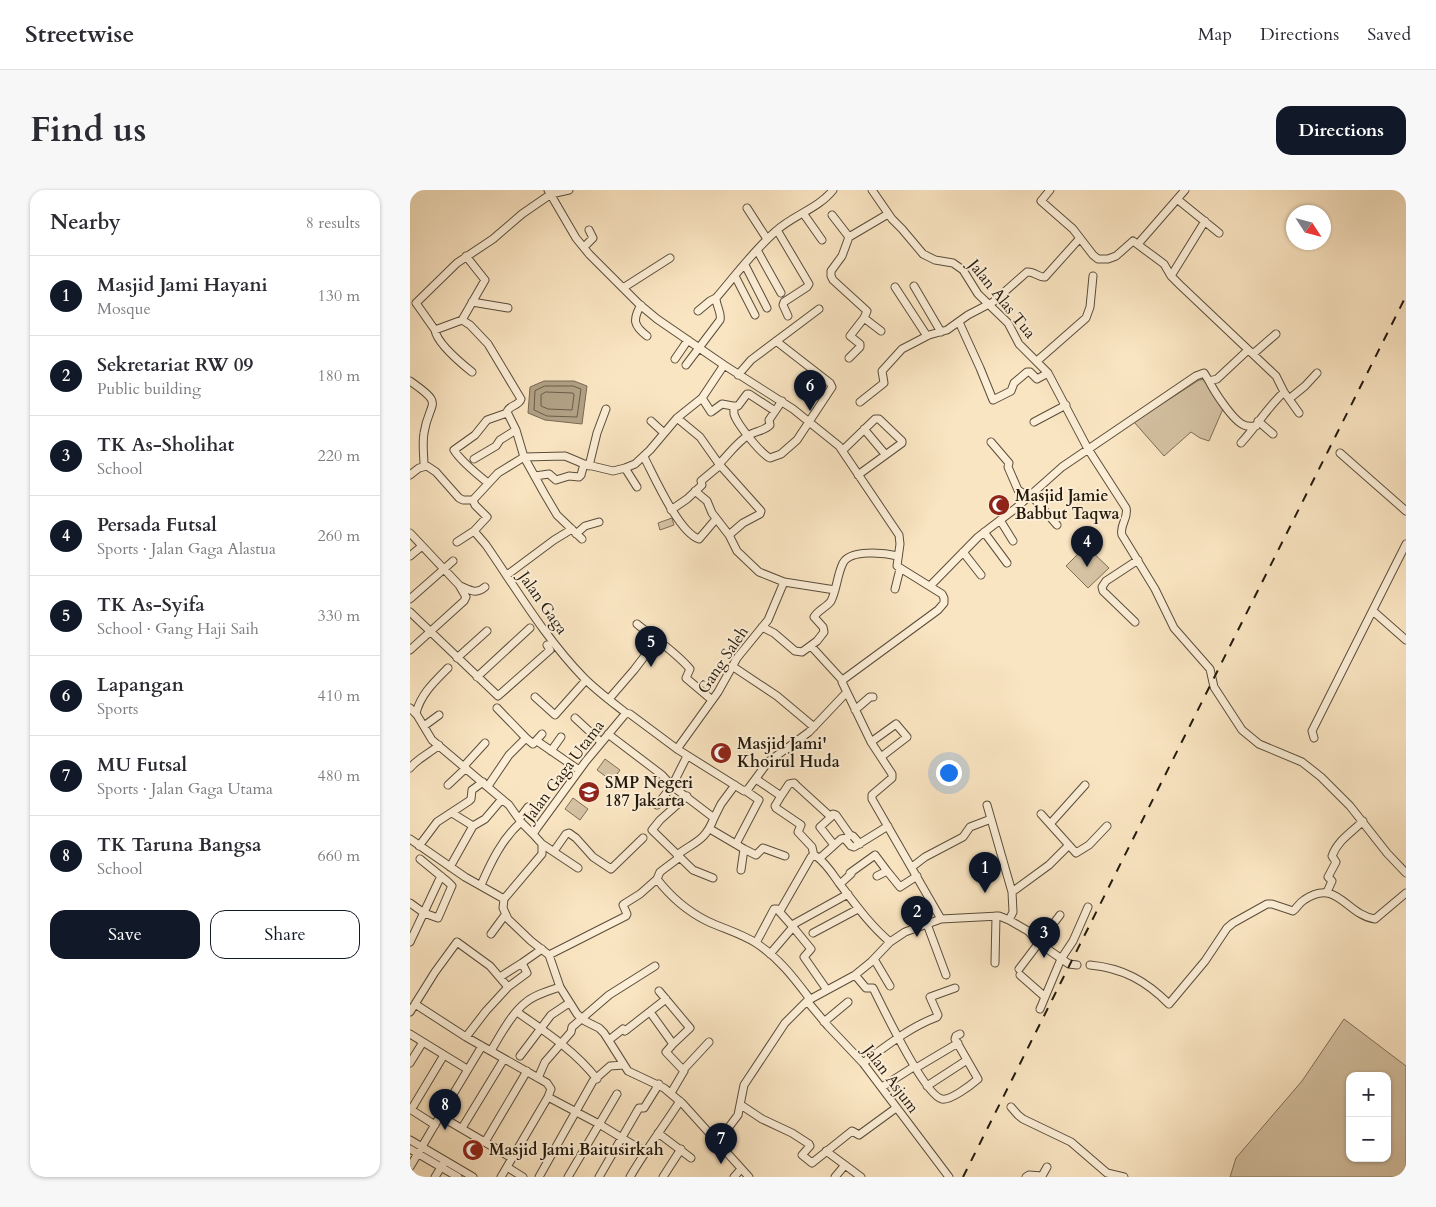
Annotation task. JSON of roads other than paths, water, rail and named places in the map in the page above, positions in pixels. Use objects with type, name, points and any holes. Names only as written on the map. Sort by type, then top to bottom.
[{"type":"street","points":[[472,372],[451,353],[413,303],[466,256],[493,239],[549,192],[569,190]]},
{"type":"street","points":[[698,311],[716,298],[776,230],[823,200],[833,190]]},
{"type":"street","name":"Jalan Alas Tua","points":[[872,190],[888,214],[922,254],[961,268],[978,294],[1006,321],[1016,341],[1048,373],[1088,449],[1126,508],[1127,514],[1121,531],[1155,589],[1177,632],[1210,669],[1214,687],[1234,720],[1245,734],[1263,746],[1306,764],[1331,786],[1406,873]]},
{"type":"street","points":[[1050,190],[1041,202],[1073,229],[1093,255],[1101,260],[1108,259],[1116,256],[1130,242],[1135,242],[1164,264],[1171,276],[1276,376],[1298,413]]},
{"type":"street","points":[[1138,244],[1185,190]]},
{"type":"street","points":[[549,192],[576,238],[640,305],[724,365],[782,401],[843,450],[899,535],[900,544],[896,564],[900,569],[930,586],[943,596],[945,600],[943,605],[842,681]]},
{"type":"street","points":[[1178,199],[1219,232]]},
{"type":"street","points":[[747,208],[751,217],[767,239]]},
{"type":"street","points":[[803,213],[822,240]]},
{"type":"street","points":[[849,358],[860,347],[860,344],[850,336],[868,311],[833,280],[831,271],[842,256],[849,237],[888,214]]},
{"type":"street","points":[[832,215],[849,237]]},
{"type":"street","points":[[1171,276],[1205,221]]},
{"type":"street","points":[[584,247],[592,238],[589,230]]},
{"type":"street","points":[[776,230],[809,284],[783,303],[788,316]]},
{"type":"street","points":[[860,402],[884,383],[882,371],[902,349],[927,336],[941,332],[993,302],[1027,272],[1045,277],[1080,238]]},
{"type":"street","points":[[757,250],[781,293]]},
{"type":"street","points":[[435,330],[462,320],[485,280],[466,256]]},
{"type":"street","points":[[623,288],[670,258]]},
{"type":"street","points":[[745,265],[767,308]]},
{"type":"street","points":[[735,276],[755,314]]},
{"type":"street","points":[[1037,361],[1086,318],[1090,307],[1093,276]]},
{"type":"street","points":[[914,286],[941,332]]},
{"type":"street","points":[[895,287],[927,336]]},
{"type":"street","points":[[686,365],[721,318],[716,298]]},
{"type":"street","points":[[472,302],[508,308]]},
{"type":"street","points":[[640,305],[635,324],[646,336]]},
{"type":"street","points":[[738,374],[751,360],[820,309]]},
{"type":"street","points":[[864,318],[881,331]]},
{"type":"street","points":[[462,320],[470,324],[488,344],[520,398],[520,401],[507,410],[507,413],[487,420],[475,435],[454,450],[468,464],[470,469],[488,483]]},
{"type":"street","points":[[959,322],[993,400],[1011,391],[1014,382],[1027,372],[1030,372],[1038,380],[1048,373]]},
{"type":"street","points":[[1209,381],[1217,379],[1276,334]]},
{"type":"street","points":[[675,359],[688,340]]},
{"type":"street","points":[[733,406],[736,419],[757,449],[770,458],[781,454],[798,440],[810,422],[830,390],[831,385],[776,341]]},
{"type":"street","points":[[410,475],[424,466],[431,468],[459,498],[462,500],[473,500],[498,473],[524,457],[565,456],[586,465],[613,470],[625,468],[644,457],[677,418],[702,398],[724,365]]},
{"type":"street","points":[[1289,400],[1317,372]]},
{"type":"street","points":[[930,586],[984,532],[1030,496],[1055,473],[1196,376],[1204,373],[1227,408],[1241,424],[1247,426],[1257,424],[1273,434]]},
{"type":"street","points":[[410,381],[426,392],[431,397],[433,403],[424,432],[424,466]]},
{"type":"street","points":[[1241,443],[1272,403],[1284,392]]},
{"type":"street","points":[[702,398],[711,412],[722,404],[738,406],[749,394],[775,411]]},
{"type":"street","points":[[672,510],[696,491],[702,485],[701,481],[749,435],[764,430],[770,425],[769,420],[782,401]]},
{"type":"street","points":[[1034,422],[1066,405]]},
{"type":"street","points":[[535,476],[550,474],[556,480],[569,476],[578,478],[586,465],[606,409]]},
{"type":"street","points":[[507,413],[516,430],[524,457],[544,494],[557,515],[577,534]]},
{"type":"street","points":[[677,418],[700,436],[719,464],[761,511],[760,514],[743,522],[729,535]]},
{"type":"street","points":[[843,450],[877,418],[902,441],[902,443],[884,454],[858,475]]},
{"type":"street","points":[[652,421],[664,433]]},
{"type":"street","points":[[864,429],[884,454]]},
{"type":"street","points":[[474,459],[496,446],[500,440],[516,430]]},
{"type":"street","points":[[991,442],[1009,463],[1008,467],[1018,490],[1030,496],[1058,525]]},
{"type":"street","points":[[1340,453],[1406,511]]},
{"type":"street","points":[[644,457],[672,510],[693,536],[698,539],[716,519]]},
{"type":"street","points":[[625,468],[637,486]]},
{"type":"street","points":[[696,491],[707,501],[716,519],[729,535],[737,550],[759,572],[784,582],[835,590]]},
{"type":"street","points":[[457,542],[474,531],[487,517],[475,506],[473,500]]},
{"type":"street","points":[[1000,520],[1013,541]]},
{"type":"street","points":[[507,575],[543,548],[577,534],[585,526],[599,522]]},
{"type":"street","name":"Jalan Gaga","points":[[474,531],[507,575],[554,644],[586,680],[626,713],[687,756],[746,791]]},
{"type":"street","points":[[984,532],[1007,563]]},
{"type":"street","points":[[410,533],[459,586],[466,597],[464,601],[410,650]]},
{"type":"street","points":[[1314,738],[1312,731],[1406,544]]},
{"type":"street","points":[[410,556],[422,546]]},
{"type":"street","points":[[762,626],[798,652],[802,652],[811,646],[824,632],[823,627],[814,618],[814,615],[829,604],[842,565],[848,557],[881,552],[898,556]]},
{"type":"street","points":[[963,552],[981,575]]},
{"type":"street","points":[[1134,622],[1102,587],[1106,581],[1138,560]]},
{"type":"street","points":[[410,599],[453,561]]},
{"type":"street","points":[[895,589],[900,569]]},
{"type":"street","name":"Gang Saleh","points":[[677,749],[712,700],[732,666],[773,610],[784,582]]},
{"type":"street","points":[[459,586],[475,592],[480,592],[485,587]]},
{"type":"street","points":[[1373,611],[1406,640]]},
{"type":"street","points":[[410,612],[498,696],[551,650]]},
{"type":"street","points":[[637,624],[689,668],[686,678],[712,700]]},
{"type":"street","points":[[477,677],[530,628]]},
{"type":"street","points":[[457,658],[487,631]]},
{"type":"street","points":[[608,699],[657,640]]},
{"type":"street","points":[[811,646],[842,681],[846,693],[871,742],[892,776],[872,795],[941,919]]},
{"type":"street","points":[[732,666],[777,696],[814,727]]},
{"type":"street","points":[[410,720],[425,692],[448,668]]},
{"type":"street","points":[[535,697],[555,716],[586,680]]},
{"type":"street","points":[[736,844],[759,800],[746,791],[768,762],[795,744],[846,693]]},
{"type":"street","points":[[855,710],[870,697],[873,697]]},
{"type":"street","points":[[498,708],[532,744],[542,734]]},
{"type":"street","points":[[414,712],[432,740],[509,805],[520,821],[534,834]]},
{"type":"street","name":"Jalan Gaga Utama","points":[[504,898],[541,854],[542,844],[534,834],[579,770],[626,713]]},
{"type":"street","points":[[424,726],[439,715]]},
{"type":"street","points":[[575,718],[601,742]]},
{"type":"street","points":[[871,742],[896,724],[907,737],[880,757]]},
{"type":"street","points":[[608,734],[714,818]]},
{"type":"street","points":[[551,751],[561,737]]},
{"type":"street","points":[[420,846],[437,822],[470,800],[472,790],[485,784],[526,738]]},
{"type":"street","points":[[537,741],[579,770]]},
{"type":"street","points":[[448,785],[485,743]]},
{"type":"street","points":[[410,768],[418,759],[428,755],[439,745]]},
{"type":"street","points":[[657,805],[672,786],[687,756]]},
{"type":"street","points":[[756,779],[780,796]]},
{"type":"street","points":[[830,817],[794,783],[789,784],[780,796],[776,806],[776,808],[801,825],[798,832],[812,847],[817,857],[858,909],[890,942]]},
{"type":"street","points":[[549,955],[626,916],[623,904],[637,896],[657,879],[660,872],[698,842],[710,829],[721,804],[735,785]]},
{"type":"street","points":[[1050,824],[1085,785]]},
{"type":"street","points":[[687,796],[652,829],[693,870],[713,878]]},
{"type":"street","points":[[450,867],[473,826],[485,819],[502,800]]},
{"type":"street","points":[[987,805],[1012,892],[1013,912],[1009,920]]},
{"type":"street","points":[[482,885],[492,862],[528,807]]},
{"type":"street","points":[[452,813],[473,826]]},
{"type":"street","points":[[834,845],[820,827],[834,814],[848,837]]},
{"type":"street","points":[[1041,814],[1075,853],[1089,845],[1108,826]]},
{"type":"street","points":[[912,867],[925,857],[963,837],[970,827],[991,819]]},
{"type":"street","points":[[1327,892],[1332,881],[1328,877],[1336,862],[1332,856],[1334,850],[1348,833],[1363,821]]},
{"type":"street","points":[[780,911],[811,857],[817,857],[841,839],[848,837],[853,836],[860,844],[888,826]]},
{"type":"street","points":[[710,829],[744,850],[756,855],[763,848],[785,856]]},
{"type":"street","points":[[554,851],[566,834],[569,834],[578,839],[585,850],[593,857],[611,869],[644,838]]},
{"type":"street","points":[[410,839],[450,867],[504,898],[502,906],[506,915],[531,941],[549,955],[560,987],[569,1003],[581,1018],[599,1028],[630,1072],[659,1084],[671,1092],[749,1177]]},
{"type":"street","points":[[542,844],[578,868]]},
{"type":"street","points":[[1012,892],[1049,865],[1068,846]]},
{"type":"street","points":[[741,870],[744,850]]},
{"type":"street","points":[[840,884],[852,874],[850,873],[854,868],[875,855],[900,887],[917,876]]},
{"type":"street","points":[[410,903],[424,913],[440,918],[452,886],[420,859]]},
{"type":"street","points":[[877,876],[886,871]]},
{"type":"street","points":[[410,942],[441,876]]},
{"type":"street","name":"Jalan Asjum","points":[[657,879],[672,897],[706,921],[734,930],[756,943],[782,963],[824,1022],[863,1063],[949,1177]]},
{"type":"street","points":[[1090,965],[1120,970],[1152,989],[1169,1004],[1205,961],[1227,928],[1267,904],[1292,911],[1306,899],[1327,892],[1333,894],[1360,913],[1375,919],[1406,893]]},
{"type":"street","points":[[770,954],[793,926],[848,894]]},
{"type":"street","points":[[1040,1009],[1061,959],[1073,941],[1088,907]]},
{"type":"street","points":[[756,943],[774,909],[780,911],[811,949],[804,957],[826,990]]},
{"type":"street","points":[[813,933],[858,909]]},
{"type":"street","points":[[491,934],[506,915]]},
{"type":"street","points":[[1045,997],[1020,972],[1038,942],[1060,915]]},
{"type":"street","points":[[995,963],[996,916]]},
{"type":"street","points":[[717,1143],[738,1115],[744,1085],[772,1039],[785,1023],[808,1000],[855,975],[874,960],[890,942],[905,932],[941,919],[996,916],[1009,920],[1028,931],[1038,942],[1061,959],[1070,964],[1077,965]]},
{"type":"street","points":[[928,924],[946,974]]},
{"type":"street","points":[[502,1177],[548,1097],[550,1085],[414,1007],[435,972],[457,942],[490,966],[508,987]]},
{"type":"street","points":[[500,977],[542,949]]},
{"type":"street","points":[[874,960],[890,986]]},
{"type":"street","points":[[466,1037],[508,987],[527,973],[522,962]]},
{"type":"street","points":[[538,1078],[545,1062],[581,1018],[609,995],[655,966]]},
{"type":"street","points":[[855,975],[866,988],[873,988],[898,1038],[927,1086],[938,1098],[945,1100],[977,1081],[978,1078],[955,1038],[960,1034]]},
{"type":"street","points":[[491,1051],[520,1007],[532,998],[560,987]]},
{"type":"street","points":[[863,1063],[898,1038],[937,1017],[938,1015],[930,997],[955,988]]},
{"type":"street","points":[[659,991],[690,1028],[666,1052],[683,1070]]},
{"type":"street","points":[[608,1040],[623,1029],[625,1031],[666,999]]},
{"type":"street","points":[[824,1022],[848,1002]]},
{"type":"street","points":[[520,1056],[555,1011],[569,1003]]},
{"type":"street","points":[[517,1012],[541,1027],[560,1043],[588,1068],[596,1079]]},
{"type":"street","points":[[650,1012],[673,1044]]},
{"type":"street","points":[[410,1034],[467,1069]]},
{"type":"street","points":[[410,1063],[423,1042]]},
{"type":"street","points":[[671,1092],[683,1074],[683,1070],[709,1042]]},
{"type":"street","points":[[882,1087],[958,1043]]},
{"type":"street","points":[[410,1167],[482,1046]]},
{"type":"street","points":[[435,1125],[411,1110],[444,1055]]},
{"type":"street","points":[[462,1128],[504,1058]]},
{"type":"street","points":[[927,1086],[966,1060]]},
{"type":"street","points":[[538,1177],[593,1081],[610,1066],[624,1064]]},
{"type":"street","points":[[485,1142],[527,1071]]},
{"type":"street","points":[[599,1177],[639,1108],[644,1108],[659,1084]]},
{"type":"street","points":[[568,1177],[617,1094]]},
{"type":"street","points":[[548,1097],[599,1124],[644,1152]]},
{"type":"street","points":[[630,1177],[644,1152],[680,1101]]},
{"type":"street","points":[[740,1105],[762,1120],[792,1133],[808,1143],[810,1146],[802,1155],[811,1162],[852,1131],[859,1135],[896,1108]]},
{"type":"street","points":[[1010,1107],[1023,1119],[1071,1142],[1107,1173],[1124,1177]]},
{"type":"street","points":[[440,1116],[512,1158]]},
{"type":"street","points":[[658,1133],[691,1158]]},
{"type":"street","points":[[410,1140],[420,1151]]},
{"type":"street","points":[[410,1149],[420,1151],[443,1164],[473,1177]]},
{"type":"street","points":[[663,1177],[680,1149]]},
{"type":"street","points":[[826,1151],[861,1177]]},
{"type":"street","points":[[435,1177],[443,1164]]},
{"type":"street","points":[[443,1164],[458,1177]]},
{"type":"street","points":[[835,1177],[845,1164]]},
{"type":"street","points":[[507,1167],[523,1177]]},
{"type":"street","points":[[1026,1177],[1029,1175],[1042,1176],[1047,1167]]},
{"type":"street","points":[[734,1177],[741,1169]]},
{"type":"water","points":[[544,381],[574,381],[587,386],[582,424],[545,420],[528,413],[530,387]]},
{"type":"railway","points":[[963,1177],[1406,296]]},
{"type":"place","name":"Lapangan","points":[[810,411]]},
{"type":"place","name":"Masjid Jamie Babbut Taqwa","points":[[999,505]]},
{"type":"place","name":"Persada Futsal","points":[[1087,567]]},
{"type":"place","name":"TK As-Syifa","points":[[651,667]]},
{"type":"place","name":"Masjid Jami' Khoirul Huda","points":[[721,753]]},
{"type":"place","name":"SMP Negeri 187 Jakarta","points":[[589,792]]},
{"type":"place","name":"Masjid Jami Hayani","points":[[985,893]]},
{"type":"place","name":"Sekretariat RW 09","points":[[917,937]]},
{"type":"place","name":"TK As-Sholihat","points":[[1044,958]]},
{"type":"place","name":"TK Taruna Bangsa","points":[[445,1130]]},
{"type":"place","name":"Masjid Jami Baitusirkah","points":[[473,1150]]},
{"type":"place","name":"MU Futsal","points":[[721,1164]]}]
